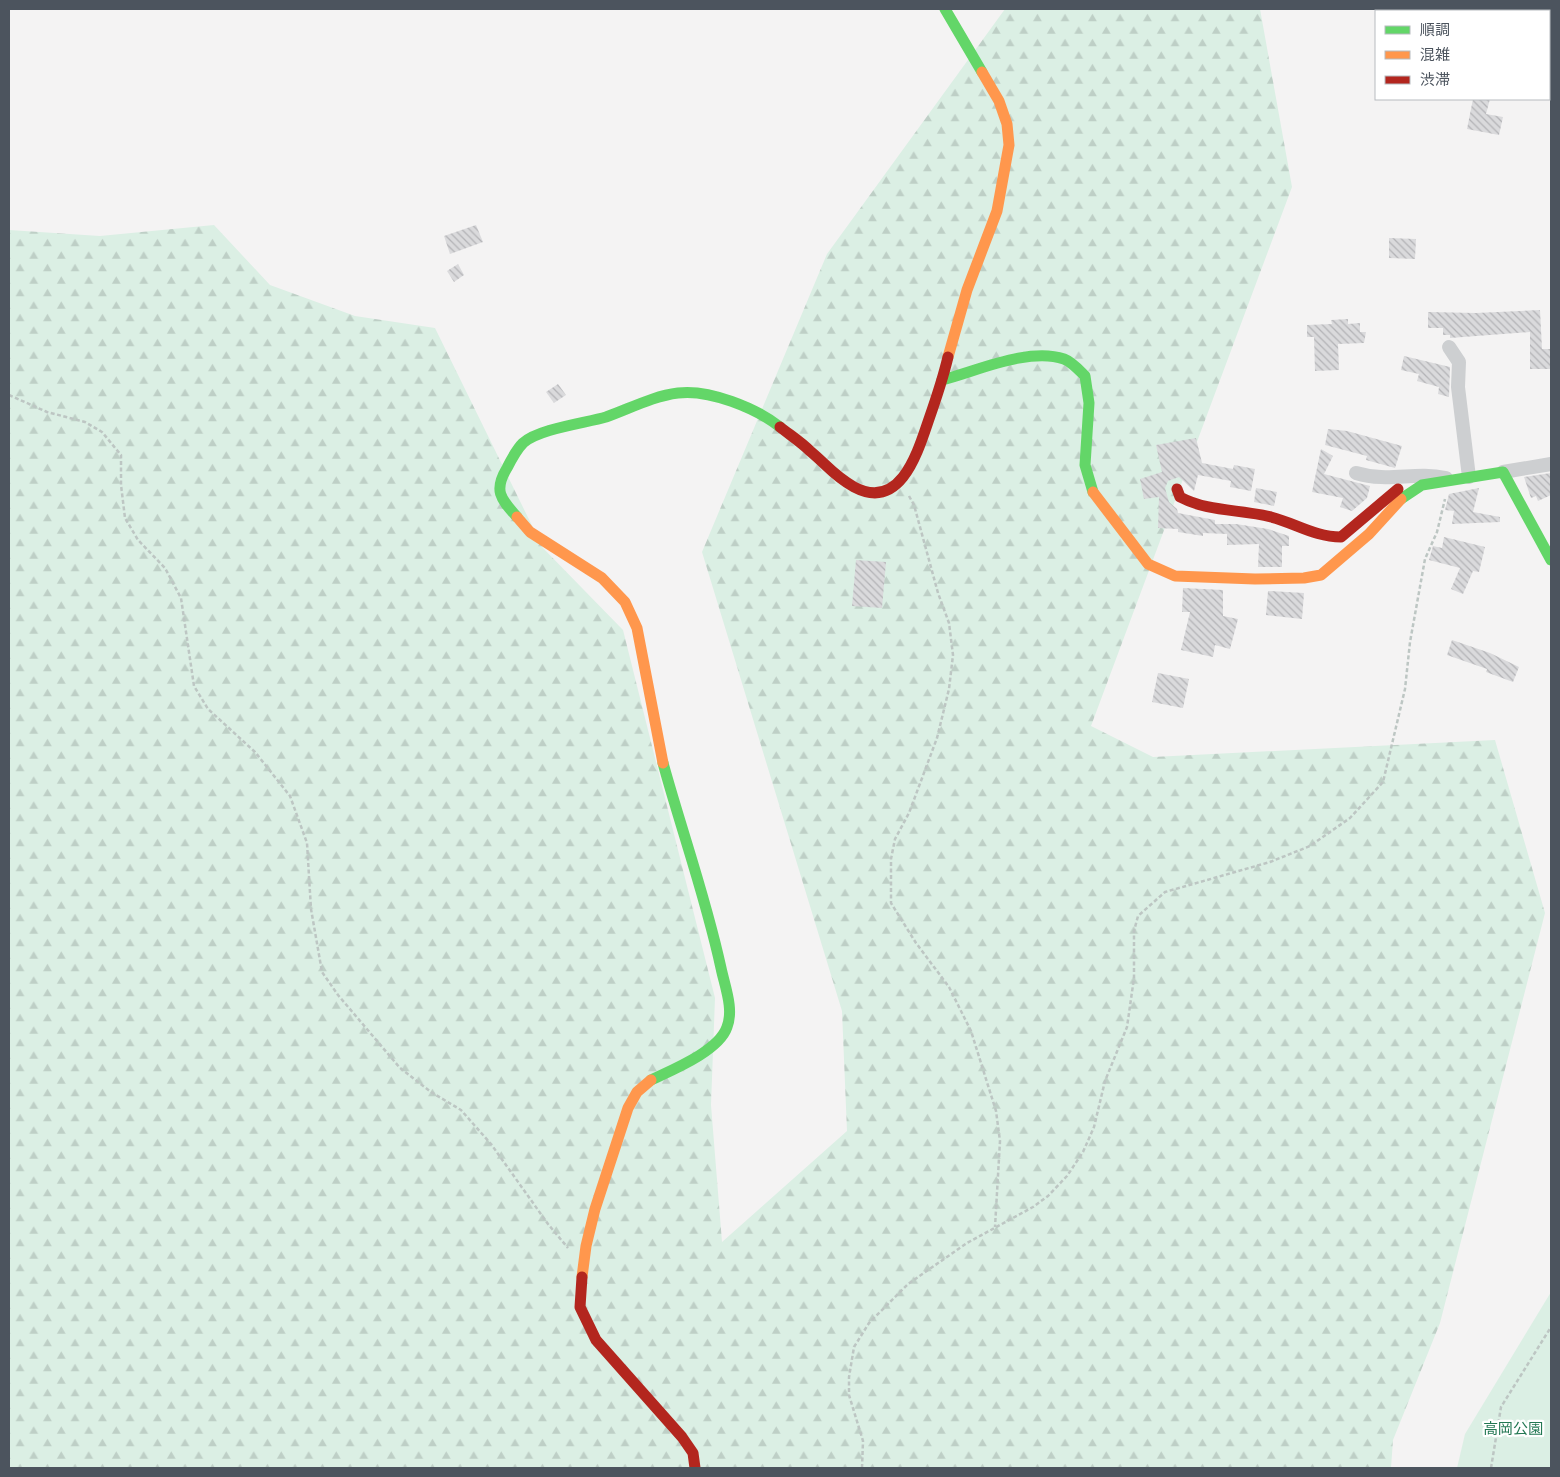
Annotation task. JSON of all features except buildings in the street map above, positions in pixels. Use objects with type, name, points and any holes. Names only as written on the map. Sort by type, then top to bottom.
[{"type":"street","points":[[695,1468],[693,1453],[682,1437],[596,1340],[587,1325],[580,1307],[584,1263],[595,1209],[628,1108],[637,1092],[649,1081],[685,1064],[714,1044],[727,1029],[731,1013],[711,922],[663,764],[637,628],[625,602],[602,578],[530,532],[501,499],[499,486],[503,474],[524,442],[537,435],[605,417],[678,393],[706,394],[765,416],[811,451],[830,472],[856,488],[874,493],[888,489],[902,480],[915,461],[942,380],[967,290],[997,210],[1009,145],[1008,124],[999,102],[945,9]]},
{"type":"street","points":[[1449,347],[1459,362],[1458,387],[1469,477]]},
{"type":"street","points":[[942,380],[1015,360],[1042,356],[1065,359],[1085,376],[1089,403],[1085,464],[1088,481],[1094,494],[1148,564],[1175,576],[1255,579],[1304,578],[1320,575],[1369,534],[1403,498],[1420,486]]},
{"type":"street","points":[[1176,489],[1180,498],[1195,505],[1271,517],[1326,537],[1341,537],[1374,507],[1406,484],[1420,486],[1551,464]]},
{"type":"street","points":[[1502,472],[1551,560]]},
{"type":"street","points":[[1356,473],[1372,478],[1398,478],[1428,474],[1450,480]]},
{"type":"path","points":[[9,395],[47,412],[85,422],[102,432],[121,455],[122,501],[125,518],[138,540],[165,568],[181,598],[194,686],[208,709],[255,752],[290,796],[307,843],[311,909],[322,972],[338,996],[400,1068],[431,1092],[461,1110],[491,1144],[563,1244],[584,1263]]},
{"type":"path","points":[[902,480],[914,505],[938,593],[950,623],[953,655],[949,689],[937,738],[909,813],[896,839],[891,859],[891,903],[916,943],[949,987],[971,1031],[996,1111],[999,1134],[995,1227]]},
{"type":"path","points":[[862,1468],[862,1441],[849,1395],[849,1377],[854,1346],[869,1323],[908,1284],[967,1243],[1034,1207],[1068,1176],[1083,1152],[1094,1128],[1105,1081],[1127,1027],[1134,978],[1134,931],[1138,916],[1165,892],[1270,862],[1310,846],[1350,818],[1383,782],[1405,689],[1410,642],[1425,559],[1437,532],[1450,480]]},
{"type":"path","points":[[1491,1468],[1501,1407],[1551,1327]]},
{"type":"green space","points":[[1005,9],[1260,9],[1292,187],[1091,726],[1153,757],[1495,740],[1545,913],[1440,1323],[1393,1440],[1391,1468],[9,1468],[9,230],[100,236],[214,225],[270,285],[355,316],[435,328],[543,548],[623,630],[715,998],[711,1105],[722,1242],[847,1131],[842,1011],[702,552],[827,254]]},
{"type":"green space","name":"高岡公園","points":[[1551,1292],[1551,1468],[1457,1468],[1465,1434]]},
{"type":"traffic: fast","points":[[945,9],[982,72]]},
{"type":"traffic: fast","points":[[942,380],[1003,362],[1035,356],[1050,356],[1064,359],[1073,364],[1085,376],[1089,403],[1085,465],[1093,492]]},
{"type":"traffic: fast","points":[[517,517],[503,500],[500,483],[520,446],[539,434],[606,417],[641,403],[678,393],[704,394],[732,401],[758,413],[780,427]]},
{"type":"traffic: fast","points":[[1401,499],[1422,485],[1503,472],[1551,560]]},
{"type":"traffic: fast","points":[[651,1080],[694,1059],[715,1044],[727,1027],[730,1013],[727,990],[708,916],[663,763]]},
{"type":"traffic: slow","points":[[948,357],[967,290],[997,211],[1009,145],[1007,124],[999,101],[982,72]]},
{"type":"traffic: slow","points":[[1093,492],[1148,564],[1175,576],[1255,579],[1304,578],[1321,575],[1369,534],[1401,499]]},
{"type":"traffic: slow","points":[[517,517],[530,532],[602,578],[625,602],[637,628],[663,763]]},
{"type":"traffic: slow","points":[[582,1277],[586,1246],[595,1209],[628,1108],[637,1092],[651,1080]]},
{"type":"traffic: jam","points":[[780,427],[847,483],[870,493],[884,491],[895,485],[913,461],[942,381],[948,357]]},
{"type":"traffic: jam","points":[[1177,489],[1180,497],[1191,502],[1213,508],[1259,514],[1322,535],[1341,537],[1398,489]]},
{"type":"traffic: jam","points":[[582,1277],[580,1307],[596,1340],[682,1437],[693,1453],[695,1468]]}]
